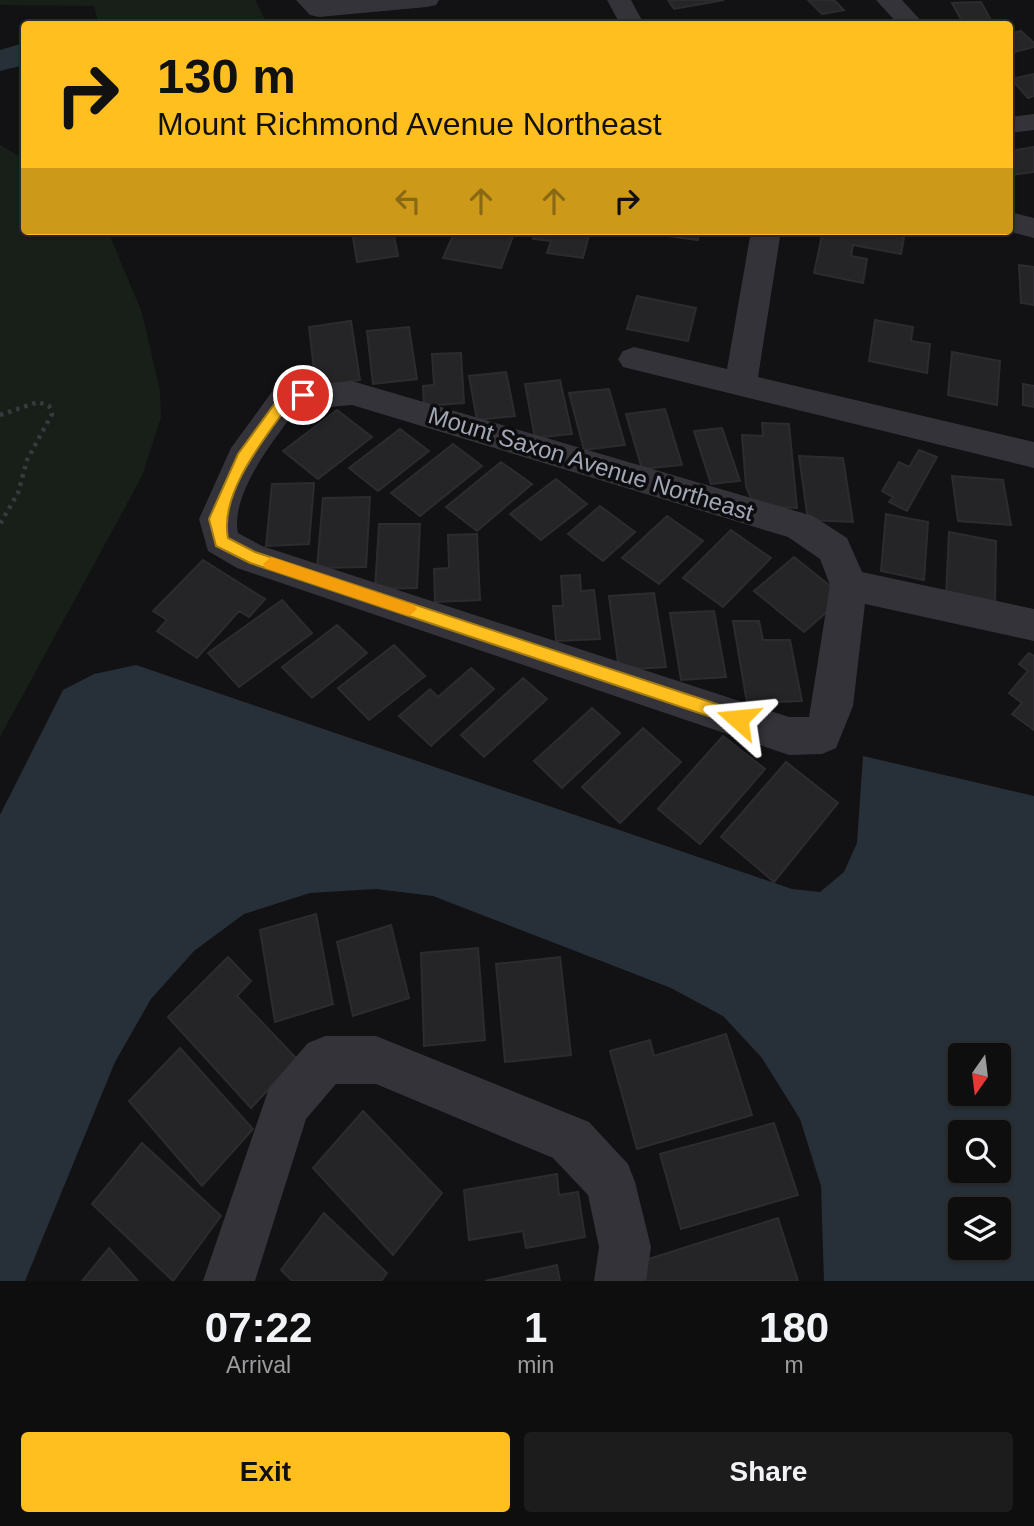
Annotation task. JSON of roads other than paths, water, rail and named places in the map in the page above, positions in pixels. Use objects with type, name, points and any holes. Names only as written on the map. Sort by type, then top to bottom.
[{"type":"street","points":[[328,5],[427,0]]},
{"type":"street","points":[[619,0],[630,21]]},
{"type":"street","points":[[888,0],[909,21]]},
{"type":"street","points":[[1013,125],[1034,122]]},
{"type":"street","points":[[1013,223],[1034,228]]},
{"type":"street","points":[[741,383],[765,235]]},
{"type":"street","points":[[634,359],[741,383],[875,419],[1034,455]]},
{"type":"street","name":"Mount Saxon Avenue Northeast","points":[[352,393],[800,526],[834,549],[849,585],[833,706],[822,735],[789,736],[250,557],[221,541],[217,519],[243,457],[286,398],[352,393]]},
{"type":"street","points":[[849,585],[1034,625]]},
{"type":"street","points":[[229,1281],[286,1105],[325,1059],[376,1060],[571,1140],[610,1182],[625,1247],[620,1281]]}]
